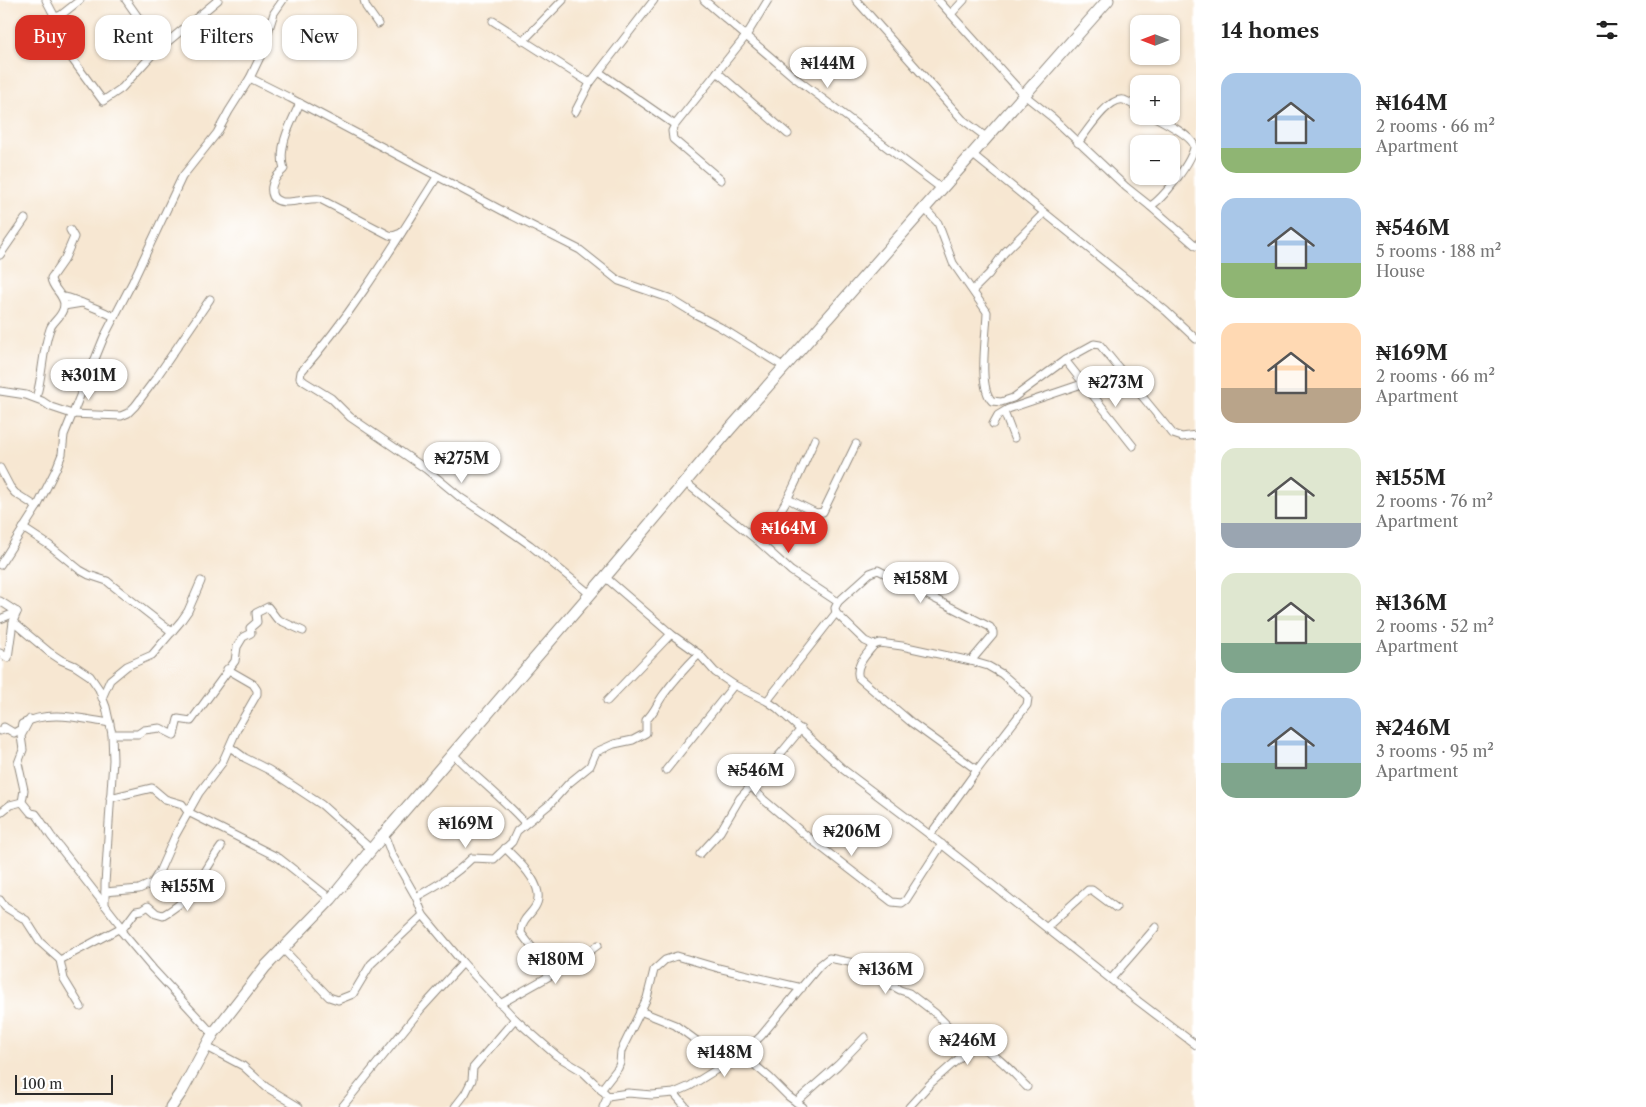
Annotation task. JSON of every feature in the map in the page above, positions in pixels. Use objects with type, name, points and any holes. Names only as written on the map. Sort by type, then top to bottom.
[{"type":"main road","points":[[171,1107],[182,1091],[213,1034],[265,967],[331,899],[371,849],[606,577],[685,482],[786,368],[832,312],[925,209],[1023,94],[1108,0]]},
{"type":"main road","points":[[178,1107],[182,1091]]},
{"type":"street","points":[[46,0],[54,15]]},
{"type":"street","points":[[60,15],[80,0]]},
{"type":"street","points":[[126,0],[136,15]]},
{"type":"street","points":[[171,39],[218,0]]},
{"type":"street","points":[[0,565],[37,507],[62,454],[64,435],[104,337],[133,281],[182,177],[217,133],[250,78],[261,55],[274,13],[283,0]]},
{"type":"street","points":[[364,0],[366,7],[378,24]]},
{"type":"street","points":[[523,41],[563,0]]},
{"type":"street","points":[[575,112],[590,83],[654,0]]},
{"type":"street","points":[[704,0],[794,78],[942,189]]},
{"type":"street","points":[[721,180],[673,139],[672,131],[746,36],[768,0]]},
{"type":"street","points":[[856,0],[962,119],[986,137]]},
{"type":"street","points":[[938,0],[1023,94],[1053,118],[1140,200],[1150,206],[1196,246]]},
{"type":"street","points":[[951,14],[964,0]]},
{"type":"street","points":[[493,22],[590,83]]},
{"type":"street","points":[[73,60],[103,101],[122,88],[148,60]]},
{"type":"street","points":[[599,72],[675,125]]},
{"type":"street","points":[[717,72],[788,134]]},
{"type":"street","points":[[250,78],[580,250],[619,281],[669,298],[786,368]]},
{"type":"street","points":[[1078,143],[1107,106],[1115,100],[1124,100],[1130,103]]},
{"type":"street","points":[[300,103],[287,132],[281,160],[284,169],[276,177],[272,186],[271,193],[273,197],[287,203],[312,198],[320,199],[389,235],[393,236],[402,233]]},
{"type":"street","points":[[1150,206],[1158,202],[1174,183],[1193,157],[1195,151],[1194,145],[1172,125]]},
{"type":"street","points":[[972,154],[1166,311],[1196,339]]},
{"type":"street","points":[[438,177],[329,340],[302,372],[300,378],[331,398],[350,417],[426,469],[461,498],[530,545],[590,594]]},
{"type":"street","points":[[925,209],[938,222],[953,264],[987,312],[984,344],[985,380],[987,393],[992,401],[1001,402],[1013,398],[1065,360],[1094,344],[1100,346],[1173,434],[1182,437],[1196,434]]},
{"type":"street","points":[[973,290],[989,274],[1004,253],[1044,213]]},
{"type":"street","points":[[0,255],[25,219]]},
{"type":"street","points":[[36,398],[51,326],[60,318],[64,306],[62,297],[53,286],[51,278],[66,258],[74,237],[70,230]]},
{"type":"street","points":[[62,297],[69,297],[114,317]]},
{"type":"street","points":[[0,391],[36,398],[51,407],[72,414],[121,416],[128,413],[156,378],[210,299]]},
{"type":"street","points":[[64,306],[82,304]]},
{"type":"street","points":[[1065,360],[1082,384],[1133,446]]},
{"type":"street","points":[[993,424],[998,415],[1004,412],[1082,384]]},
{"type":"street","points":[[1004,412],[1014,438]]},
{"type":"street","points":[[758,541],[765,534],[788,499],[815,440]]},
{"type":"street","points":[[788,499],[816,513],[823,512],[856,444]]},
{"type":"street","points":[[0,468],[15,493],[37,507]]},
{"type":"street","points":[[685,482],[758,541],[791,571],[838,602]]},
{"type":"street","points":[[24,528],[80,570],[106,581],[172,632]]},
{"type":"street","points":[[930,835],[1027,705],[1028,698],[1002,674],[988,666],[902,646],[874,644],[865,640],[836,613],[835,608],[838,602],[870,573],[878,570],[990,627],[993,635],[971,661]]},
{"type":"street","points":[[606,577],[670,634],[699,654],[715,672],[734,685],[767,701],[801,729],[844,770],[942,844],[1196,1045]]},
{"type":"street","points":[[102,698],[110,680],[128,666],[152,655],[172,632],[188,611],[201,581]]},
{"type":"street","points":[[0,601],[17,612]]},
{"type":"street","points":[[112,734],[138,734],[144,730],[160,728],[174,735],[178,720],[191,721],[234,661],[237,647],[244,637],[251,634],[250,628],[257,622],[256,613],[268,607],[277,619],[304,631]]},
{"type":"street","points":[[0,619],[17,612]]},
{"type":"street","points":[[0,653],[8,658],[13,622],[17,612]]},
{"type":"street","points":[[767,701],[836,613]]},
{"type":"street","points":[[13,622],[48,652],[76,666],[90,676],[99,689],[102,698],[112,734],[113,760],[105,905]]},
{"type":"street","points":[[607,701],[670,634]]},
{"type":"street","points":[[874,644],[858,668],[857,674],[859,678],[912,723],[977,770]]},
{"type":"street","points":[[416,897],[446,880],[472,858],[494,859],[512,842],[517,831],[525,823],[550,804],[569,783],[590,766],[596,752],[614,744],[633,740],[646,732],[646,720],[654,713],[662,696],[699,654]]},
{"type":"street","points":[[105,892],[139,889],[152,883],[160,870],[174,836],[199,793],[222,763],[238,727],[257,694],[253,684],[228,669]]},
{"type":"street","points":[[666,770],[734,685]]},
{"type":"street","points":[[0,731],[4,730],[4,727],[14,733],[21,729],[22,724],[30,719],[44,716],[62,716],[110,723]]},
{"type":"street","points":[[30,719],[21,736],[23,750],[18,763],[24,790],[22,802],[31,813],[36,814],[153,969],[213,1034]]},
{"type":"street","points":[[700,854],[720,832],[740,798],[801,729]]},
{"type":"street","points":[[230,747],[322,805],[371,849]]},
{"type":"street","points":[[453,754],[468,770],[512,807],[525,823]]},
{"type":"street","points":[[751,786],[764,800],[804,834],[892,902],[902,903],[906,900],[942,844]]},
{"type":"street","points":[[110,798],[152,788],[165,799],[182,804],[188,812],[278,858],[331,899]]},
{"type":"street","points":[[0,813],[10,805],[22,802]]},
{"type":"street","points":[[384,834],[394,858],[416,897],[423,915],[463,963],[515,1019],[557,1056],[582,1071],[608,1096],[628,1093],[652,1095],[674,1093],[690,1086],[728,1063],[742,1054],[761,1036],[820,965],[829,958],[864,965],[871,972],[900,990],[909,993],[935,1013],[958,1036],[965,1052]]},
{"type":"street","points":[[60,960],[121,929],[136,911],[148,906],[156,913],[163,915],[184,902],[202,879],[209,863],[220,847]]},
{"type":"street","points":[[505,848],[528,872],[537,888],[538,901],[521,925],[521,933],[552,974]]},
{"type":"street","points":[[1047,927],[1088,890],[1092,890],[1116,908]]},
{"type":"street","points":[[0,900],[3,909],[26,920],[40,942],[60,960],[64,979],[82,1006]]},
{"type":"street","points":[[282,948],[329,997],[338,1000],[353,994],[371,964],[423,915]]},
{"type":"street","points":[[1111,979],[1156,927]]},
{"type":"street","points":[[500,1004],[578,960],[598,945]]},
{"type":"street","points":[[601,1090],[618,1068],[624,1043],[646,998],[654,970],[665,960],[677,956],[802,988]]},
{"type":"street","points":[[342,1107],[421,1009],[463,963]]},
{"type":"street","points":[[640,1011],[675,1025],[728,1063]]},
{"type":"street","points":[[455,1107],[465,1094],[472,1080],[473,1068],[515,1019]]},
{"type":"street","points":[[796,1102],[838,1065],[865,1037]]},
{"type":"street","points":[[205,1046],[243,1066],[266,1086],[299,1107]]},
{"type":"street","points":[[909,1107],[930,1084],[973,1046],[982,1048],[997,1058],[1027,1087]]},
{"type":"street","points":[[742,1054],[803,1107]]},
{"type":"street","points":[[674,1093],[686,1107]]},
{"type":"street","points":[[603,1107],[608,1096]]}]
